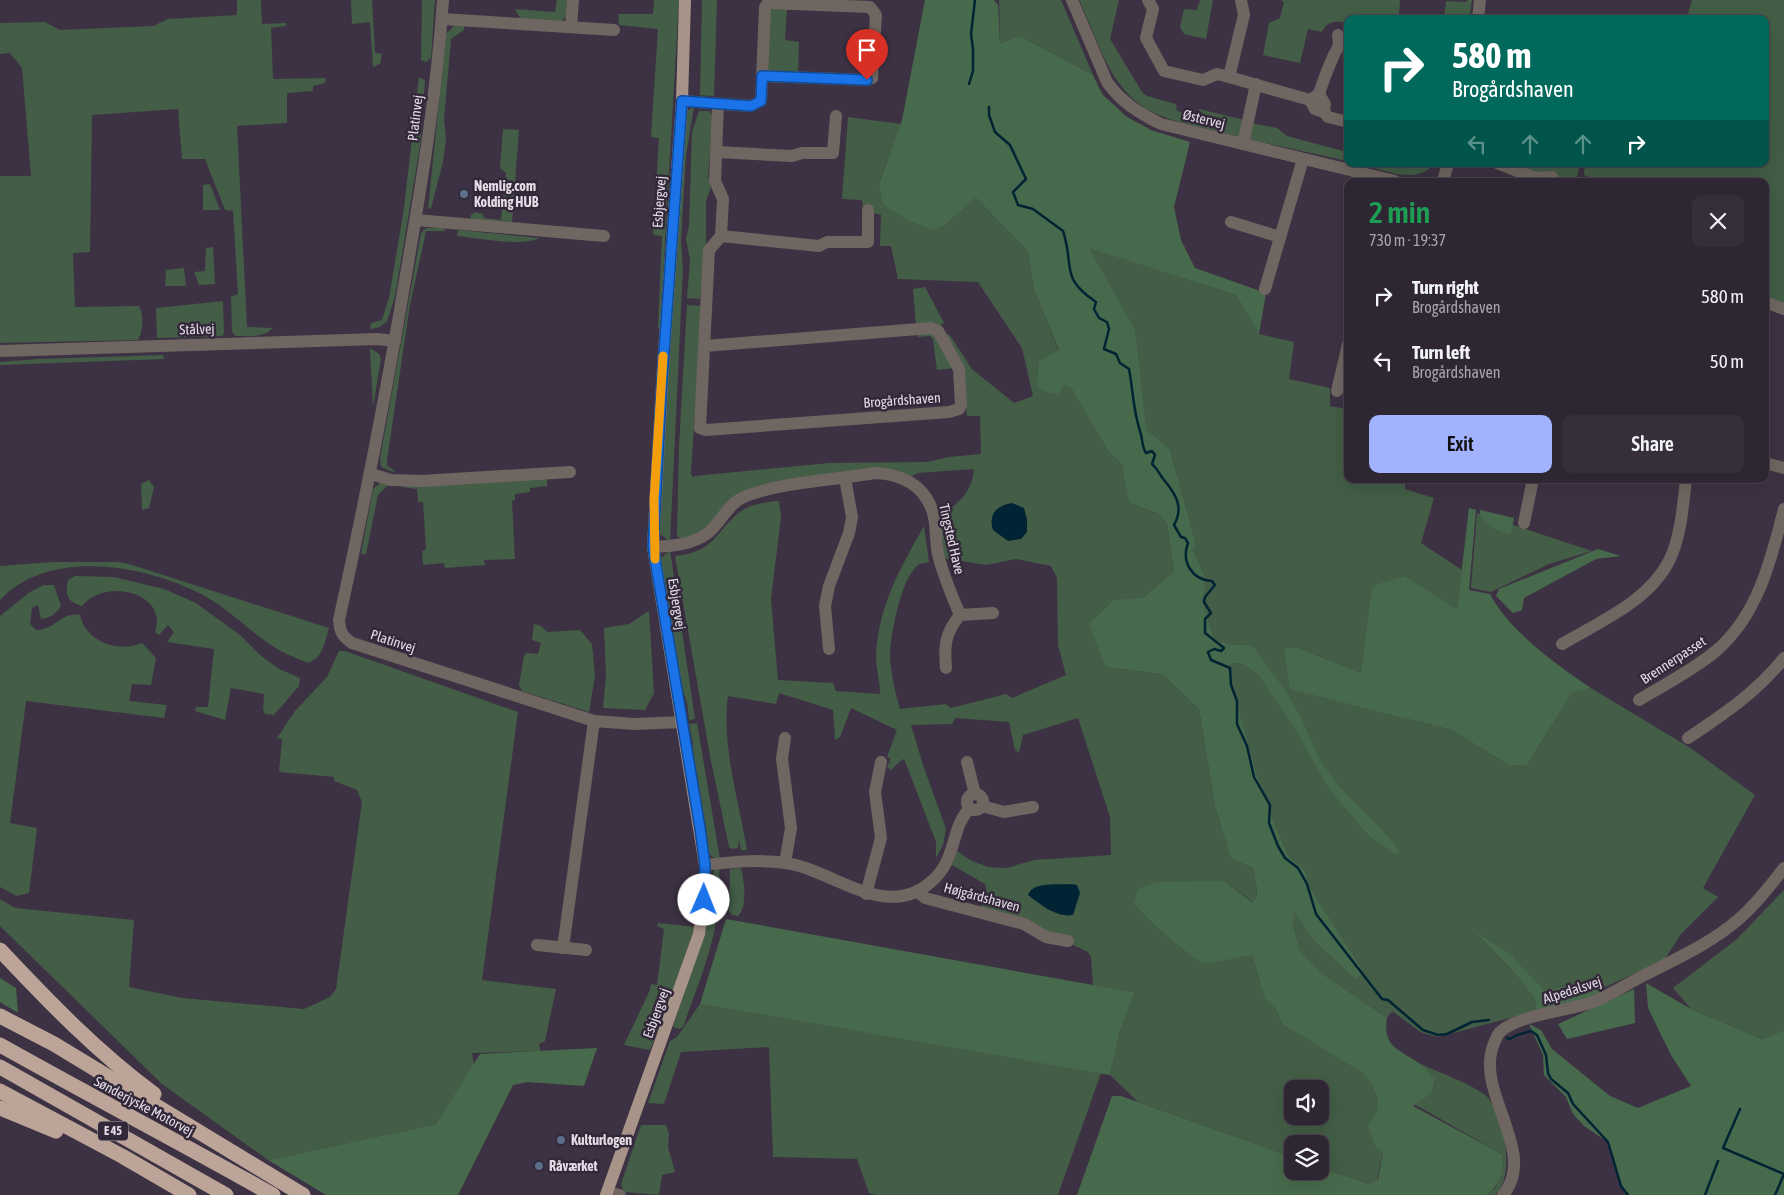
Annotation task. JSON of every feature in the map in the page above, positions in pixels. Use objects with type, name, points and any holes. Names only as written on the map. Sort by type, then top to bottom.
[{"type":"highway","points":[[0,950],[107,1057],[219,1143]]},
{"type":"highway","points":[[0,1016],[54,1044],[302,1195]]},
{"type":"highway","name":"Sønderjyske Motorvej","points":[[0,1045],[96,1099],[136,1118],[273,1195]]},
{"type":"highway","name":"E 45","points":[[0,1067],[226,1195]]},
{"type":"highway","points":[[0,1091],[122,1156],[188,1195]]},
{"type":"highway","points":[[0,1108],[41,1124],[188,1195]]},
{"type":"main road","name":"Esbjergvej","points":[[611,1194],[699,934],[704,905],[705,865],[653,547],[660,399],[682,101],[685,0]]},
{"type":"street","name":"Platinvej","points":[[443,0],[430,126],[416,220],[370,474],[339,620],[343,637],[352,643],[594,721],[635,724],[682,722]]},
{"type":"street","points":[[572,27],[573,0]]},
{"type":"street","name":"Østervej","points":[[1072,0],[1107,82],[1127,105],[1161,124],[1381,178]]},
{"type":"street","points":[[1148,0],[1153,9],[1146,38],[1164,71],[1203,80],[1217,74],[1314,97],[1325,104],[1324,112],[1328,117],[1344,121]]},
{"type":"street","points":[[1229,77],[1244,15],[1241,0]]},
{"type":"street","points":[[1478,15],[1480,0]]},
{"type":"street","points":[[682,101],[718,104],[756,104],[761,101],[762,76],[765,7],[768,3],[870,7],[874,10],[876,15],[872,78],[867,80],[762,76]]},
{"type":"street","points":[[442,20],[614,30]]},
{"type":"street","points":[[1314,97],[1328,73],[1334,51],[1339,46],[1338,35]]},
{"type":"street","points":[[1242,144],[1256,84]]},
{"type":"street","name":"Brogårdshaven","points":[[705,346],[931,328],[938,331],[960,369],[961,405],[959,409],[949,412],[706,430],[700,428],[710,250],[721,236],[723,199],[715,181],[718,104]]},
{"type":"street","points":[[717,152],[792,156],[802,153],[833,153],[836,116]]},
{"type":"street","points":[[1265,289],[1303,159]]},
{"type":"street","points":[[1507,167],[1536,178],[1552,178]]},
{"type":"street","points":[[721,236],[820,246],[827,242],[868,242],[868,210]]},
{"type":"street","points":[[416,220],[604,236]]},
{"type":"street","points":[[1231,222],[1280,237]]},
{"type":"street","points":[[1769,303],[1784,309]]},
{"type":"street","name":"Stålvej","points":[[0,350],[377,339],[395,341]]},
{"type":"street","points":[[1337,391],[1344,361]]},
{"type":"street","points":[[1769,464],[1784,468]]},
{"type":"street","points":[[370,474],[391,480],[421,481],[570,472]]},
{"type":"street","name":"Tingsted Have","points":[[653,547],[679,546],[694,540],[708,532],[733,504],[744,497],[778,488],[874,473],[890,474],[915,485],[927,498],[934,514],[943,574],[960,615]]},
{"type":"street","points":[[829,649],[825,606],[849,533],[852,517],[845,478]]},
{"type":"street","points":[[1524,523],[1533,483]]},
{"type":"street","points":[[1562,644],[1633,602],[1655,581],[1670,561],[1681,516],[1685,483]]},
{"type":"street","name":"Brennerpasset","points":[[1639,700],[1717,650],[1740,623],[1758,592],[1770,561],[1784,509]]},
{"type":"street","points":[[946,668],[944,646],[947,634],[960,615],[993,613]]},
{"type":"street","points":[[1688,738],[1738,705],[1766,680],[1784,658]]},
{"type":"street","points":[[563,948],[594,721]]},
{"type":"street","points":[[784,738],[782,759],[791,825],[785,863]]},
{"type":"street","points":[[866,894],[881,838],[875,792],[882,762]]},
{"type":"street","points":[[967,762],[975,794],[982,798],[976,807],[1004,812],[1033,807]]},
{"type":"street","name":"Højgårdshaven","points":[[705,865],[742,861],[785,863],[823,873],[866,894],[889,897],[917,891],[930,883],[943,871],[951,855],[962,816],[976,807]]},
{"type":"street","name":"Alpedalsvej","points":[[1503,1195],[1512,1179],[1513,1160],[1511,1142],[1490,1083],[1488,1066],[1494,1043],[1500,1033],[1515,1024],[1593,1002],[1687,953],[1737,920],[1757,902],[1784,868]]},
{"type":"street","name":"Højgårdshaven","points":[[917,891],[925,898],[1024,924],[1046,937],[1068,941]]},
{"type":"street","points":[[537,945],[586,950]]},
{"type":"green space","points":[[237,0],[261,0],[262,24],[286,23],[286,26],[271,28],[273,79],[326,78],[325,83],[313,86],[313,91],[287,93],[287,123],[237,126],[247,327],[273,328],[255,336],[235,336],[232,331],[231,297],[238,294],[233,211],[225,210],[205,159],[182,159],[178,109],[92,115],[90,252],[73,253],[75,307],[139,306],[142,313],[142,323],[138,340],[0,343],[0,176],[31,176],[22,68],[10,53],[0,54],[0,23],[45,22],[60,30],[153,26],[168,19],[237,15]]},
{"type":"green space","points":[[351,0],[372,0],[375,53],[382,54],[380,64],[373,67],[370,22],[352,24]]},
{"type":"green space","points":[[422,0],[435,0],[431,58],[426,62],[421,60]]},
{"type":"green space","points":[[557,0],[568,0],[567,15],[562,21],[521,20],[515,9],[555,12]]},
{"type":"green space","points":[[654,0],[679,0],[660,328],[658,328],[662,236],[653,235],[659,138],[651,137],[658,29],[619,25],[618,14],[653,14]]},
{"type":"green space","points":[[702,0],[717,0],[714,96],[700,95]]},
{"type":"green space","points":[[925,0],[994,0],[998,5],[1000,43],[1020,36],[1093,75],[1102,94],[1127,117],[1151,130],[1190,142],[1174,207],[1181,240],[1195,268],[1266,293],[1259,334],[1236,295],[1089,248],[1135,330],[1146,429],[1170,449],[1196,544],[1193,550],[1205,576],[1206,588],[1202,600],[1214,639],[1229,644],[1252,645],[1291,699],[1317,754],[1332,778],[1382,830],[1400,852],[1397,855],[1371,838],[1329,789],[1295,729],[1258,675],[1242,663],[1231,663],[1228,669],[1255,768],[1288,855],[1306,871],[1309,886],[1364,972],[1356,979],[1315,942],[1293,911],[1293,924],[1300,951],[1323,974],[1387,1018],[1386,1028],[1390,1042],[1399,1051],[1421,1065],[1435,1080],[1432,1093],[1413,1106],[1502,1154],[1500,1177],[1487,1195],[1077,1195],[1112,1096],[1121,1096],[1284,1154],[1284,1180],[1329,1180],[1329,1170],[1368,1184],[1378,1180],[1383,1152],[1375,1146],[1368,1125],[1377,1112],[1378,1101],[1373,1087],[1363,1073],[1282,1024],[1275,1008],[1265,999],[1252,955],[1204,964],[1167,936],[1134,903],[1138,889],[1157,882],[1224,881],[1252,902],[1256,900],[1257,890],[1253,868],[1232,859],[1229,854],[1215,806],[1199,709],[1162,674],[1106,667],[1089,624],[1114,600],[1144,597],[1174,571],[1167,524],[1159,514],[1129,503],[1121,463],[1108,451],[1071,387],[1064,385],[1058,394],[1046,392],[1037,387],[1039,361],[1059,350],[1034,290],[1028,251],[976,198],[945,225],[933,230],[907,220],[883,204],[879,184],[902,120]]},
{"type":"green space","points":[[999,0],[1061,0],[1093,75],[1020,36],[1000,43]]},
{"type":"green space","points":[[1079,0],[1119,0],[1110,39],[1142,92],[1147,96],[1176,104],[1177,111],[1197,116],[1199,109],[1244,120],[1239,137],[1164,117],[1146,108],[1131,97],[1110,69]]},
{"type":"green space","points":[[1200,0],[1213,0],[1206,39],[1184,34],[1180,27],[1184,9],[1197,10]]},
{"type":"green space","points":[[1280,0],[1400,0],[1399,15],[1344,15],[1344,23],[1330,23],[1322,32],[1308,29],[1300,63],[1263,55],[1269,23],[1280,18],[1284,2]]},
{"type":"green space","points":[[1472,0],[1470,15],[1444,15],[1446,1],[1466,2]]},
{"type":"green space","points":[[1692,0],[1784,0],[1784,305],[1769,299],[1769,178],[1594,178],[1584,175],[1585,167],[1769,167],[1769,15],[1687,15]]},
{"type":"green space","points":[[787,7],[785,40],[799,42],[798,72],[768,71],[769,9]]},
{"type":"green space","points":[[454,26],[464,26],[464,30],[451,39],[444,119],[446,138],[443,162],[431,208],[428,209],[446,34]]},
{"type":"green space","points":[[419,77],[425,80],[420,146],[395,297],[387,321],[380,327],[370,329],[371,323],[382,320],[389,298],[404,208]]},
{"type":"green space","points":[[694,107],[686,155],[681,241],[683,268],[670,542],[660,534],[660,492],[684,112]]},
{"type":"green space","points":[[699,111],[709,111],[713,117],[708,177],[711,187],[706,201],[706,247],[700,299],[687,298],[690,260],[686,239],[689,226],[692,132]]},
{"type":"green space","points":[[848,117],[901,124],[879,183],[945,225],[976,198],[1028,251],[1034,290],[1059,351],[1051,392],[1059,392],[1064,384],[1071,386],[1108,451],[1121,463],[1129,503],[1159,514],[1167,524],[1174,571],[1144,597],[1114,600],[1106,667],[1162,674],[1199,709],[1215,806],[1229,854],[1232,859],[1253,868],[1257,890],[1256,901],[1253,902],[1224,881],[1252,955],[1265,998],[1275,1008],[1282,1024],[1364,1073],[1373,1087],[1378,1101],[1383,1151],[1377,1181],[1368,1184],[1329,1170],[1329,1135],[1284,1135],[1284,1154],[1138,1102],[1110,1075],[1120,1031],[1135,992],[1093,985],[1091,957],[1088,952],[1047,933],[980,907],[988,899],[985,884],[952,865],[957,851],[970,860],[988,867],[1007,868],[1034,860],[1111,855],[1110,817],[1078,718],[1023,735],[1019,753],[1015,750],[1009,722],[955,718],[952,724],[911,725],[946,829],[943,845],[936,858],[936,842],[905,761],[903,759],[891,770],[887,767],[891,759],[887,757],[897,730],[851,708],[840,737],[835,740],[833,710],[779,693],[776,704],[728,696],[726,714],[729,753],[747,850],[741,850],[739,839],[738,848],[732,849],[729,847],[710,756],[675,556],[689,554],[707,545],[741,511],[759,504],[779,501],[781,517],[771,599],[778,680],[833,683],[836,691],[880,694],[876,655],[881,619],[899,572],[924,526],[929,562],[918,565],[906,582],[892,635],[890,656],[900,709],[946,704],[951,708],[1006,694],[1012,698],[1066,675],[1058,645],[1057,578],[1051,566],[1016,559],[986,565],[943,558],[938,516],[958,503],[967,492],[974,469],[918,473],[910,477],[898,471],[757,488],[695,537],[681,539],[677,536],[679,446],[687,305],[702,306],[691,473],[693,478],[695,476],[829,463],[928,462],[949,457],[981,454],[980,416],[967,416],[964,370],[946,335],[949,334],[972,369],[1014,403],[1033,396],[1022,348],[978,282],[898,279],[891,246],[880,246],[881,215],[863,210],[862,200],[842,199]]},
{"type":"green space","points":[[1251,123],[1277,128],[1287,136],[1344,151],[1344,160],[1247,139]]},
{"type":"green space","points":[[503,129],[519,130],[512,222],[472,220],[470,216],[475,212],[483,214],[484,218],[501,220],[506,173],[500,168]]},
{"type":"green space","points":[[1371,167],[1431,167],[1419,174],[1411,175]]},
{"type":"green space","points":[[1518,167],[1579,167],[1577,178],[1547,178]]},
{"type":"green space","points":[[210,184],[220,210],[203,210],[203,185]]},
{"type":"green space","points":[[426,228],[443,228],[446,231],[426,231],[410,305],[387,460],[387,466],[394,470],[394,472],[381,467],[380,458],[421,233]]},
{"type":"green space","points":[[458,230],[540,238],[522,242],[499,241],[457,236]]},
{"type":"green space","points":[[213,247],[215,284],[199,285],[194,272],[205,271],[206,248]]},
{"type":"green space","points":[[1088,247],[1236,295],[1259,334],[1294,342],[1289,379],[1330,388],[1330,406],[1344,408],[1344,483],[1405,483],[1405,489],[1434,498],[1421,543],[1462,570],[1457,611],[1405,576],[1361,673],[1298,648],[1409,719],[1452,730],[1508,765],[1527,765],[1572,693],[1591,688],[1692,749],[1755,795],[1703,888],[1718,897],[1681,934],[1665,959],[1601,989],[1589,982],[1545,990],[1510,954],[1473,930],[1513,971],[1535,999],[1536,1011],[1438,1037],[1422,1033],[1392,1011],[1387,1018],[1323,974],[1300,951],[1293,924],[1293,910],[1315,942],[1356,978],[1364,972],[1309,886],[1306,871],[1288,855],[1255,768],[1228,669],[1231,663],[1242,663],[1258,675],[1371,838],[1391,851],[1369,829],[1331,779],[1298,726],[1252,645],[1229,644],[1214,639],[1202,600],[1206,588],[1205,576],[1193,550],[1196,544],[1170,449],[1146,429]]},
{"type":"green space","points":[[184,268],[186,286],[165,286],[166,270]]},
{"type":"green space","points":[[925,287],[944,323],[939,326],[916,327],[913,289]]},
{"type":"green space","points":[[223,301],[224,334],[222,336],[157,338],[156,308]]},
{"type":"green space","points":[[935,334],[954,368],[937,370],[933,339],[930,336],[918,337],[917,335]]},
{"type":"green space","points":[[370,348],[379,354],[381,359],[373,407]]},
{"type":"green space","points":[[163,355],[164,359],[0,365],[0,362],[39,359]]},
{"type":"green space","points":[[547,476],[547,486],[530,488],[530,492],[515,494],[515,500],[512,501],[515,559],[484,560],[485,565],[445,568],[444,563],[423,565],[422,551],[426,549],[423,502],[418,502],[417,489],[402,487],[403,483]]},
{"type":"green space","points":[[149,480],[154,487],[149,508],[142,510],[141,484]]},
{"type":"green space","points":[[381,482],[388,485],[378,495],[366,554],[361,554],[373,489]]},
{"type":"green space","points":[[1469,508],[1476,510],[1469,590],[1490,594],[1498,608],[1521,634],[1549,658],[1591,688],[1572,693],[1527,765],[1508,765],[1452,730],[1290,689],[1284,648],[1298,648],[1361,673],[1372,586],[1405,576],[1457,610]]},
{"type":"green space","points":[[1480,510],[1514,518],[1511,534],[1497,530],[1490,525],[1480,515]]},
{"type":"green space","points":[[1477,513],[1592,551],[1549,564],[1491,592],[1471,588]]},
{"type":"green space","points":[[1598,549],[1621,556],[1596,559],[1524,598],[1522,610],[1513,613],[1496,596],[1499,589]]},
{"type":"green space","points":[[670,550],[695,719],[689,720],[687,703],[679,678],[660,559]]},
{"type":"green space","points":[[54,562],[120,562],[132,565],[329,628],[325,643],[317,657],[308,663],[286,654],[265,641],[230,613],[203,595],[180,584],[127,569],[99,566],[71,567],[45,573],[20,583],[0,600],[0,566]]},
{"type":"green space","points":[[75,576],[114,577],[164,589],[196,603],[240,635],[260,655],[279,669],[300,678],[299,686],[274,715],[265,714],[263,709],[264,694],[231,688],[225,720],[195,711],[196,707],[208,707],[214,649],[167,642],[174,632],[168,625],[159,635],[155,632],[157,618],[153,607],[144,599],[132,593],[105,592],[92,597],[82,606],[73,602],[68,597],[67,585],[68,580]]},
{"type":"green space","points":[[44,585],[54,585],[61,606],[52,615],[41,619],[38,605],[32,608],[30,624],[36,630],[49,627],[74,614],[80,615],[83,624],[89,632],[104,643],[123,647],[142,643],[156,658],[151,685],[132,684],[129,701],[167,705],[164,718],[26,701],[10,823],[37,828],[29,893],[17,896],[0,887],[0,616],[30,592]]},
{"type":"green space","points":[[649,611],[654,693],[645,710],[603,708],[606,676],[604,628],[629,624]]},
{"type":"green space","points":[[534,624],[541,626],[547,632],[580,630],[592,644],[595,676],[589,712],[522,691],[519,685],[524,656],[527,653],[538,654],[541,643],[532,640]]},
{"type":"green space","points":[[339,651],[345,651],[518,712],[482,980],[556,989],[545,1041],[539,1044],[540,1051],[472,1053],[474,1065],[436,1124],[268,1160],[162,1084],[0,926],[0,899],[15,908],[134,920],[129,987],[182,998],[304,1009],[330,997],[336,989],[362,802],[357,790],[334,781],[334,777],[279,772],[282,739],[277,738],[295,711],[327,677]]},
{"type":"green space","points":[[697,723],[720,859],[713,857],[707,851],[692,764],[693,744],[689,724]]},
{"type":"green space","points":[[717,867],[719,867],[720,888],[715,929],[683,1027],[679,1029],[673,1027],[700,941],[708,911],[711,877]]},
{"type":"green space","points":[[741,868],[744,900],[738,916],[732,915],[729,911],[730,869]]},
{"type":"green space","points":[[1784,890],[1784,1030],[1762,1039],[1691,1009],[1673,988],[1737,939]]},
{"type":"green space","points":[[726,919],[1135,992],[1120,1031],[1110,1075],[700,1004]]},
{"type":"green space","points":[[658,923],[695,927],[677,985],[650,1050],[624,1045],[650,990],[651,984],[657,985],[664,929],[657,926]]},
{"type":"green space","points":[[1472,929],[1510,954],[1545,990],[1589,982],[1601,989],[1598,995],[1536,1011],[1535,999],[1513,971]]},
{"type":"green space","points":[[0,978],[16,988],[18,1013],[0,1002]]},
{"type":"green space","points":[[1646,983],[1691,1009],[1762,1039],[1784,1030],[1784,1195],[1628,1195],[1621,1186],[1608,1142],[1584,1126],[1573,1114],[1566,1097],[1544,1075],[1543,1055],[1529,1024],[1541,1030],[1552,1049],[1610,1096],[1638,1108],[1691,1086],[1671,1055],[1648,1008]]},
{"type":"green space","points":[[1634,989],[1635,1023],[1567,1039],[1558,1024]]},
{"type":"green space","points":[[700,1004],[1101,1073],[1058,1195],[876,1195],[869,1193],[857,1159],[773,1157],[769,1047],[681,1052],[664,1104],[648,1103],[670,1041],[677,1037]]},
{"type":"green space","points":[[597,1048],[584,1086],[528,1082],[513,1085],[458,1195],[326,1195],[268,1160],[436,1124],[480,1054]]},
{"type":"green space","points":[[1421,1064],[1470,1086],[1484,1094],[1491,1102],[1502,1128],[1506,1159],[1502,1186],[1495,1195],[1487,1195],[1496,1187],[1502,1154],[1414,1104],[1432,1093],[1435,1081]]},
{"type":"green space","points":[[641,1125],[666,1125],[669,1134],[668,1147],[675,1172],[662,1175],[659,1195],[624,1192],[621,1184]]},
{"type":"water","points":[[1012,503],[1024,508],[1027,519],[1027,532],[1021,539],[1008,541],[993,530],[992,519],[998,508]]},
{"type":"water","points":[[1077,885],[1080,893],[1073,915],[1054,912],[1028,895],[1040,886]]},
{"type":"waterway","points":[[969,84],[973,71],[971,34],[975,0]]},
{"type":"waterway","points":[[989,107],[989,115],[995,132],[1010,145],[1026,179],[1013,192],[1018,205],[1033,209],[1063,231],[1072,278],[1084,293],[1096,302],[1094,309],[1099,318],[1107,322],[1109,329],[1104,349],[1116,354],[1120,363],[1129,369],[1143,447],[1146,453],[1152,451],[1155,455],[1152,464],[1177,501],[1178,513],[1174,525],[1181,537],[1185,538],[1188,543],[1186,550],[1187,563],[1194,574],[1205,580],[1212,581],[1215,585],[1205,597],[1204,602],[1211,613],[1205,619],[1205,633],[1224,648],[1221,651],[1214,649],[1208,652],[1211,660],[1230,668],[1231,685],[1237,701],[1237,724],[1247,746],[1254,777],[1270,805],[1269,823],[1278,846],[1285,858],[1298,868],[1307,884],[1316,914],[1382,999],[1388,1000],[1423,1030],[1438,1035],[1447,1034],[1472,1022],[1489,1020]]},
{"type":"waterway","points":[[1507,1038],[1510,1039],[1531,1031],[1537,1035],[1546,1055],[1548,1073],[1551,1079],[1568,1093],[1573,1104],[1608,1142],[1621,1186],[1628,1195]]},
{"type":"waterway","points":[[1740,1109],[1723,1148],[1784,1174]]},
{"type":"waterway","points":[[1705,1195],[1718,1161]]},
{"type":"waterway","points":[[1775,1195],[1784,1174]]},
{"type":"slow traffic","points":[[655,559],[653,547],[654,500],[663,356]]},
{"type":"place","name":"Nemlig.com Kolding HUB","points":[[464,194]]},
{"type":"place","name":"Kulturlogen","points":[[561,1140]]},
{"type":"place","name":"Råværket","points":[[539,1166]]},
{"type":"route","points":[[704,900],[705,865],[700,828],[653,547],[654,500],[682,101],[751,106],[761,101],[762,76],[867,80]]}]
